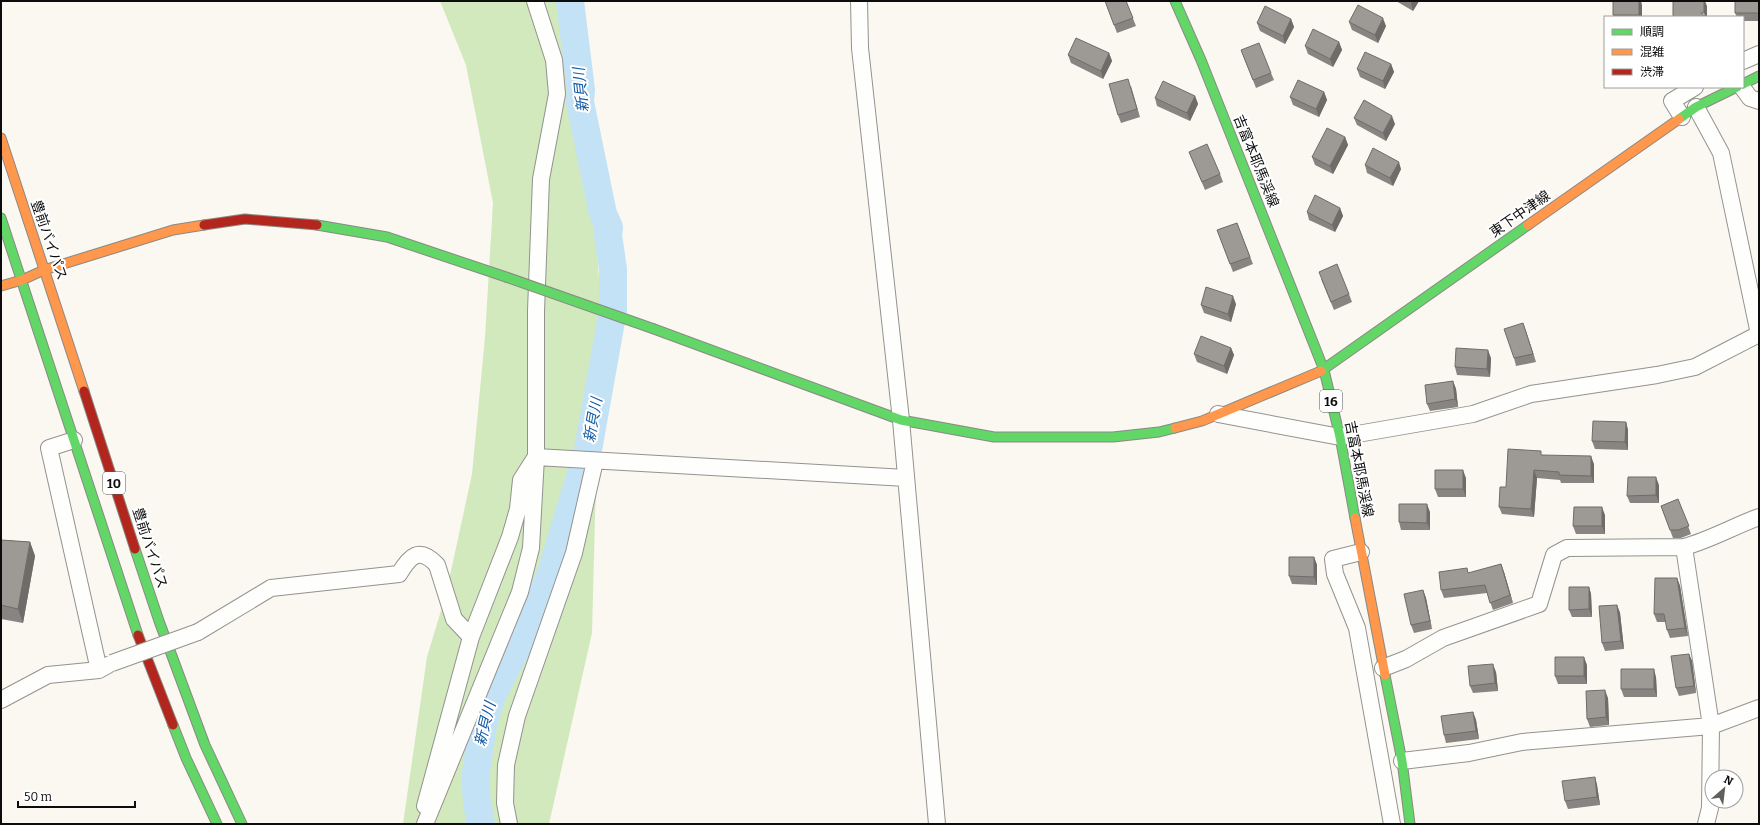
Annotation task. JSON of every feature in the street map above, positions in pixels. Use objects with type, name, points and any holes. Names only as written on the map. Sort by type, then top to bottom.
[{"type":"main road","name":"吉富本耶馬渓線","points":[[1175,1],[1201,60],[1324,370],[1340,437],[1374,624],[1402,761],[1410,824]]},
{"type":"main road","points":[[1744,84],[1759,76]]},
{"type":"main road","name":"東下中津線","points":[[1,286],[22,280],[44,270],[173,230],[245,220],[326,226],[387,237],[654,329],[901,420],[994,437],[1113,437],[1159,432],[1202,421],[1324,370],[1696,107],[1735,88]]},
{"type":"main road","name":"豊前バイパス","points":[[1,138],[180,679],[205,745],[242,824]]},
{"type":"main road","name":"10","points":[[1,218],[136,631],[186,758],[217,824]]},
{"type":"street","points":[[425,824],[520,592],[531,548],[536,457],[536,311],[542,179],[557,94],[554,60],[535,1]]},
{"type":"street","points":[[859,1],[860,48],[901,420],[937,824]]},
{"type":"street","points":[[1744,61],[1759,54]]},
{"type":"street","points":[[1682,117],[1672,101],[1693,88]]},
{"type":"street","points":[[1743,88],[1750,98],[1759,100]]},
{"type":"street","points":[[1218,414],[1340,437],[1473,414],[1531,394],[1657,375],[1695,367],[1759,334],[1721,153],[1696,107]]},
{"type":"street","points":[[74,440],[49,448],[106,666]]},
{"type":"street","points":[[536,457],[906,478]]},
{"type":"street","points":[[420,824],[471,637],[510,537],[518,508],[521,480],[536,457]]},
{"type":"street","points":[[509,824],[505,803],[506,765],[517,716],[574,553],[595,461]]},
{"type":"street","points":[[1383,668],[1406,659],[1443,638],[1539,604],[1554,555],[1567,548],[1684,546],[1702,542],[1735,525],[1759,517]]},
{"type":"street","points":[[1684,546],[1711,726],[1710,808],[1706,824]]},
{"type":"street","points":[[1361,552],[1333,559],[1335,574],[1357,628],[1392,824]]},
{"type":"street","points":[[1,700],[48,674],[106,666],[198,632],[271,588],[399,574],[407,561],[414,556],[422,555],[431,559],[437,566],[454,619],[471,637]]},
{"type":"street","points":[[1357,628],[1374,624]]},
{"type":"street","points":[[1402,761],[1469,753],[1522,742],[1711,726],[1759,708]]},
{"type":"green space","points":[[440,1],[559,1],[588,126],[603,334],[595,516],[592,633],[549,824],[403,824],[427,657],[446,594],[472,474],[485,337],[493,203],[466,65]]},
{"type":"building","points":[[1105,1],[1126,1],[1133,18],[1114,25]]},
{"type":"building","points":[[1613,1],[1639,1],[1639,15],[1613,15]]},
{"type":"building","points":[[1673,1],[1704,1],[1704,13],[1701,13],[1705,16],[1673,16]]},
{"type":"building","points":[[1735,1],[1759,1],[1759,13],[1735,13]]},
{"type":"building","points":[[1358,5],[1383,18],[1375,35],[1349,22]]},
{"type":"building","points":[[1265,6],[1291,19],[1283,36],[1257,23]]},
{"type":"building","points":[[1313,29],[1339,42],[1330,59],[1305,46]]},
{"type":"building","points":[[1076,38],[1109,53],[1101,71],[1068,55]]},
{"type":"building","points":[[1259,43],[1271,73],[1253,80],[1241,50]]},
{"type":"building","points":[[1365,52],[1391,64],[1383,81],[1357,69]]},
{"type":"building","points":[[1128,79],[1137,109],[1118,115],[1109,84]]},
{"type":"building","points":[[1298,80],[1324,92],[1316,109],[1290,97]]},
{"type":"building","points":[[1163,81],[1195,96],[1187,113],[1155,98]]},
{"type":"building","points":[[1364,100],[1392,116],[1383,133],[1354,118]]},
{"type":"building","points":[[1327,128],[1345,137],[1330,166],[1312,157]]},
{"type":"building","points":[[1207,144],[1220,174],[1202,182],[1189,152]]},
{"type":"building","points":[[1373,148],[1399,162],[1390,178],[1365,165]]},
{"type":"building","points":[[1315,195],[1340,208],[1332,225],[1307,212]]},
{"type":"building","points":[[1237,223],[1250,257],[1230,264],[1217,230]]},
{"type":"building","points":[[1337,264],[1349,294],[1331,302],[1319,272]]},
{"type":"building","points":[[1206,287],[1233,296],[1228,314],[1201,305]]},
{"type":"building","points":[[1523,323],[1533,354],[1514,358],[1504,329]]},
{"type":"building","points":[[1201,336],[1231,348],[1224,366],[1194,354]]},
{"type":"building","points":[[1456,348],[1488,350],[1487,369],[1455,367]]},
{"type":"building","points":[[1453,381],[1455,399],[1427,404],[1425,385]]},
{"type":"building","points":[[1593,421],[1626,422],[1625,442],[1592,441]]},
{"type":"building","points":[[1508,449],[1541,451],[1541,455],[1591,456],[1591,476],[1559,475],[1559,472],[1534,470],[1531,509],[1499,507],[1500,487],[1506,487]]},
{"type":"building","points":[[1435,470],[1463,470],[1463,489],[1435,489]]},
{"type":"building","points":[[1628,477],[1656,477],[1656,495],[1627,496]]},
{"type":"building","points":[[1678,499],[1689,526],[1678,530],[1670,530],[1661,506]]},
{"type":"building","points":[[1399,504],[1427,504],[1427,523],[1399,522]]},
{"type":"building","points":[[1574,507],[1602,507],[1602,526],[1573,526]]},
{"type":"building","points":[[1,540],[30,542],[18,609],[1,605]]},
{"type":"building","points":[[1289,557],[1314,557],[1314,577],[1289,576]]},
{"type":"building","points":[[1501,564],[1510,595],[1490,603],[1485,585],[1441,590],[1439,572],[1467,568],[1468,573]]},
{"type":"building","points":[[1655,578],[1677,578],[1685,628],[1667,630],[1664,614],[1654,614]]},
{"type":"building","points":[[1569,587],[1589,587],[1589,609],[1569,610]]},
{"type":"building","points":[[1423,590],[1430,621],[1411,625],[1404,594]]},
{"type":"building","points":[[1617,605],[1621,641],[1602,643],[1599,606]]},
{"type":"building","points":[[1689,654],[1694,686],[1676,688],[1671,656]]},
{"type":"building","points":[[1555,657],[1584,657],[1584,676],[1555,676]]},
{"type":"building","points":[[1493,664],[1495,683],[1470,686],[1468,666]]},
{"type":"building","points":[[1621,669],[1654,669],[1654,689],[1621,689]]},
{"type":"building","points":[[1605,690],[1606,717],[1587,719],[1586,691]]},
{"type":"building","points":[[1473,712],[1476,731],[1444,735],[1441,716]]},
{"type":"building","points":[[1595,777],[1597,797],[1565,801],[1562,781]]},
{"type":"waterway","name":"新貝川","points":[[481,824],[475,778],[483,726],[491,698],[537,608],[551,573],[588,450],[613,310],[613,269],[608,235],[609,227],[603,214],[580,102],[581,90],[570,1]]},
{"type":"traffic: fast","points":[[1175,1],[1201,60],[1324,370],[1340,437],[1355,518]]},
{"type":"traffic: fast","points":[[1744,84],[1759,76]]},
{"type":"traffic: fast","points":[[1679,119],[1696,107],[1735,88]]},
{"type":"traffic: fast","points":[[1,218],[138,635]]},
{"type":"traffic: fast","points":[[317,225],[387,237],[506,277]]},
{"type":"traffic: fast","points":[[1321,371],[1528,225]]},
{"type":"traffic: fast","points":[[506,277],[654,329]]},
{"type":"traffic: fast","points":[[654,329],[901,420],[994,437],[1113,437],[1159,432],[1175,428]]},
{"type":"traffic: fast","points":[[135,549],[159,621],[205,745],[242,824]]},
{"type":"traffic: fast","points":[[1385,675],[1402,761],[1410,824]]},
{"type":"traffic: fast","points":[[173,725],[186,758],[217,824]]},
{"type":"traffic: slow","points":[[1528,225],[1679,119]]},
{"type":"traffic: slow","points":[[1,138],[84,391]]},
{"type":"traffic: slow","points":[[1,286],[22,280],[44,270],[173,230],[204,225]]},
{"type":"traffic: slow","points":[[1175,428],[1202,421],[1321,371]]},
{"type":"traffic: slow","points":[[1355,518],[1385,675]]},
{"type":"traffic: jam","points":[[204,225],[245,219],[317,225]]},
{"type":"traffic: jam","points":[[84,391],[135,549]]},
{"type":"traffic: jam","points":[[138,635],[173,725]]}]
